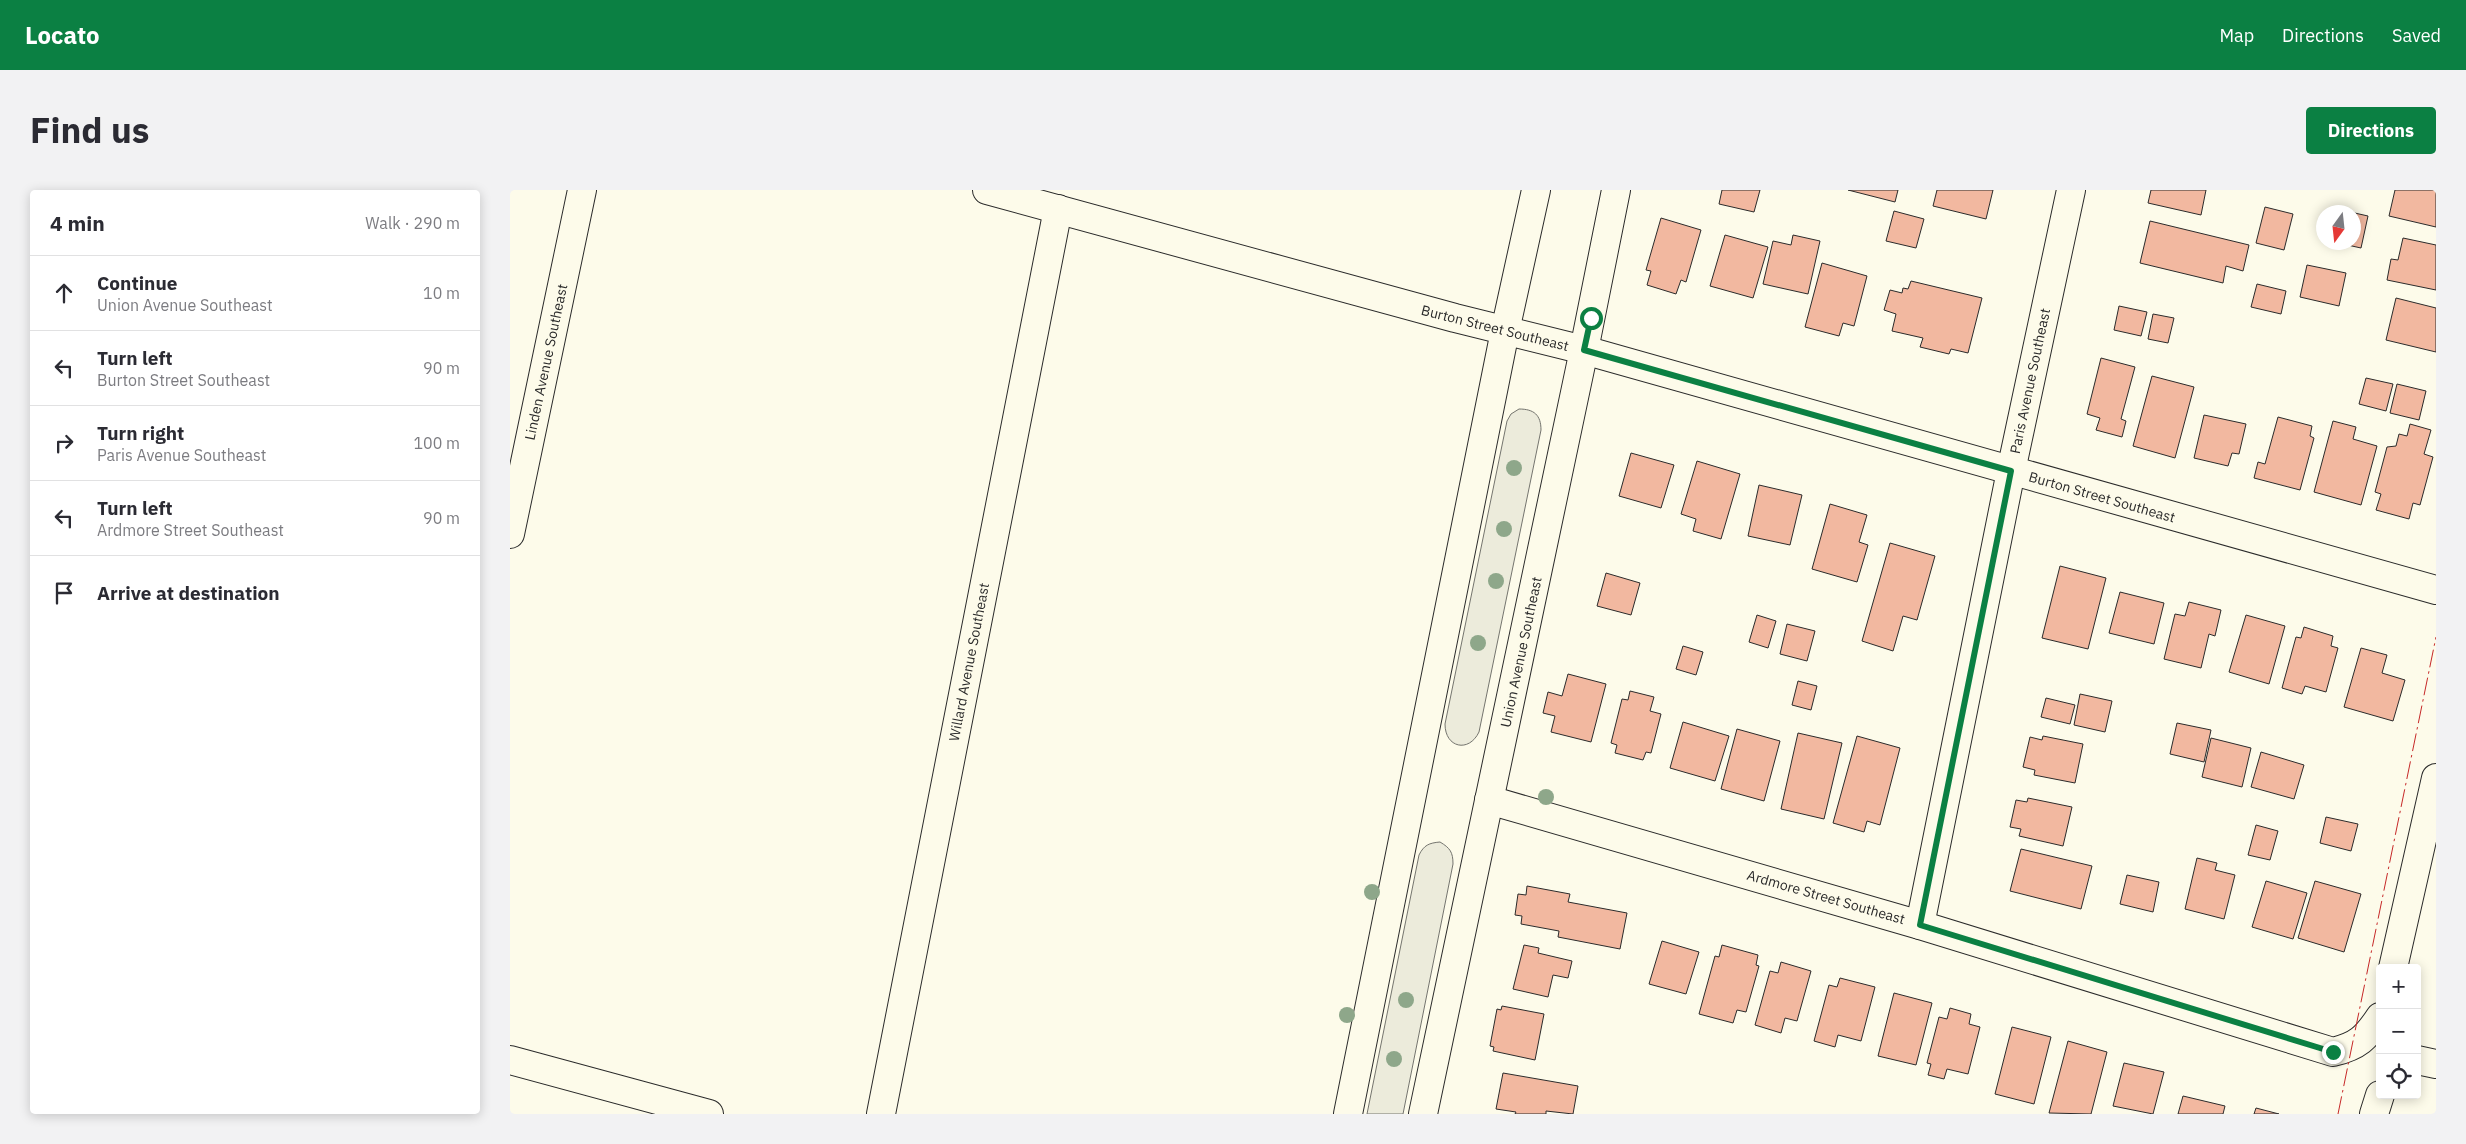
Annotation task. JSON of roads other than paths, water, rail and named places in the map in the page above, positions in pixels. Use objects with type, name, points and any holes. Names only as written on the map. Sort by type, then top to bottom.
[{"type":"street","name":"Linden Avenue Southeast","points":[[511,523],[582,190]]},
{"type":"street","name":"Burton Street Southeast","points":[[987,190],[1505,331],[1584,350],[2436,590]]},
{"type":"street","points":[[1348,1114],[1505,331],[1536,190]]},
{"type":"street","name":"Union Avenue Southeast","points":[[1423,1114],[1616,190]]},
{"type":"street","name":"Paris Avenue Southeast","points":[[1920,925],[2011,471],[2071,190]]},
{"type":"street","name":"Willard Avenue Southeast","points":[[881,1114],[1058,209]]},
{"type":"street","points":[[2394,964],[2436,778]]},
{"type":"street","name":"Ardmore Street Southeast","points":[[1489,800],[1920,925],[2333,1052],[2352,1047],[2371,1030],[2376,1023]]},
{"type":"street","points":[[510,1060],[709,1114]]}]
